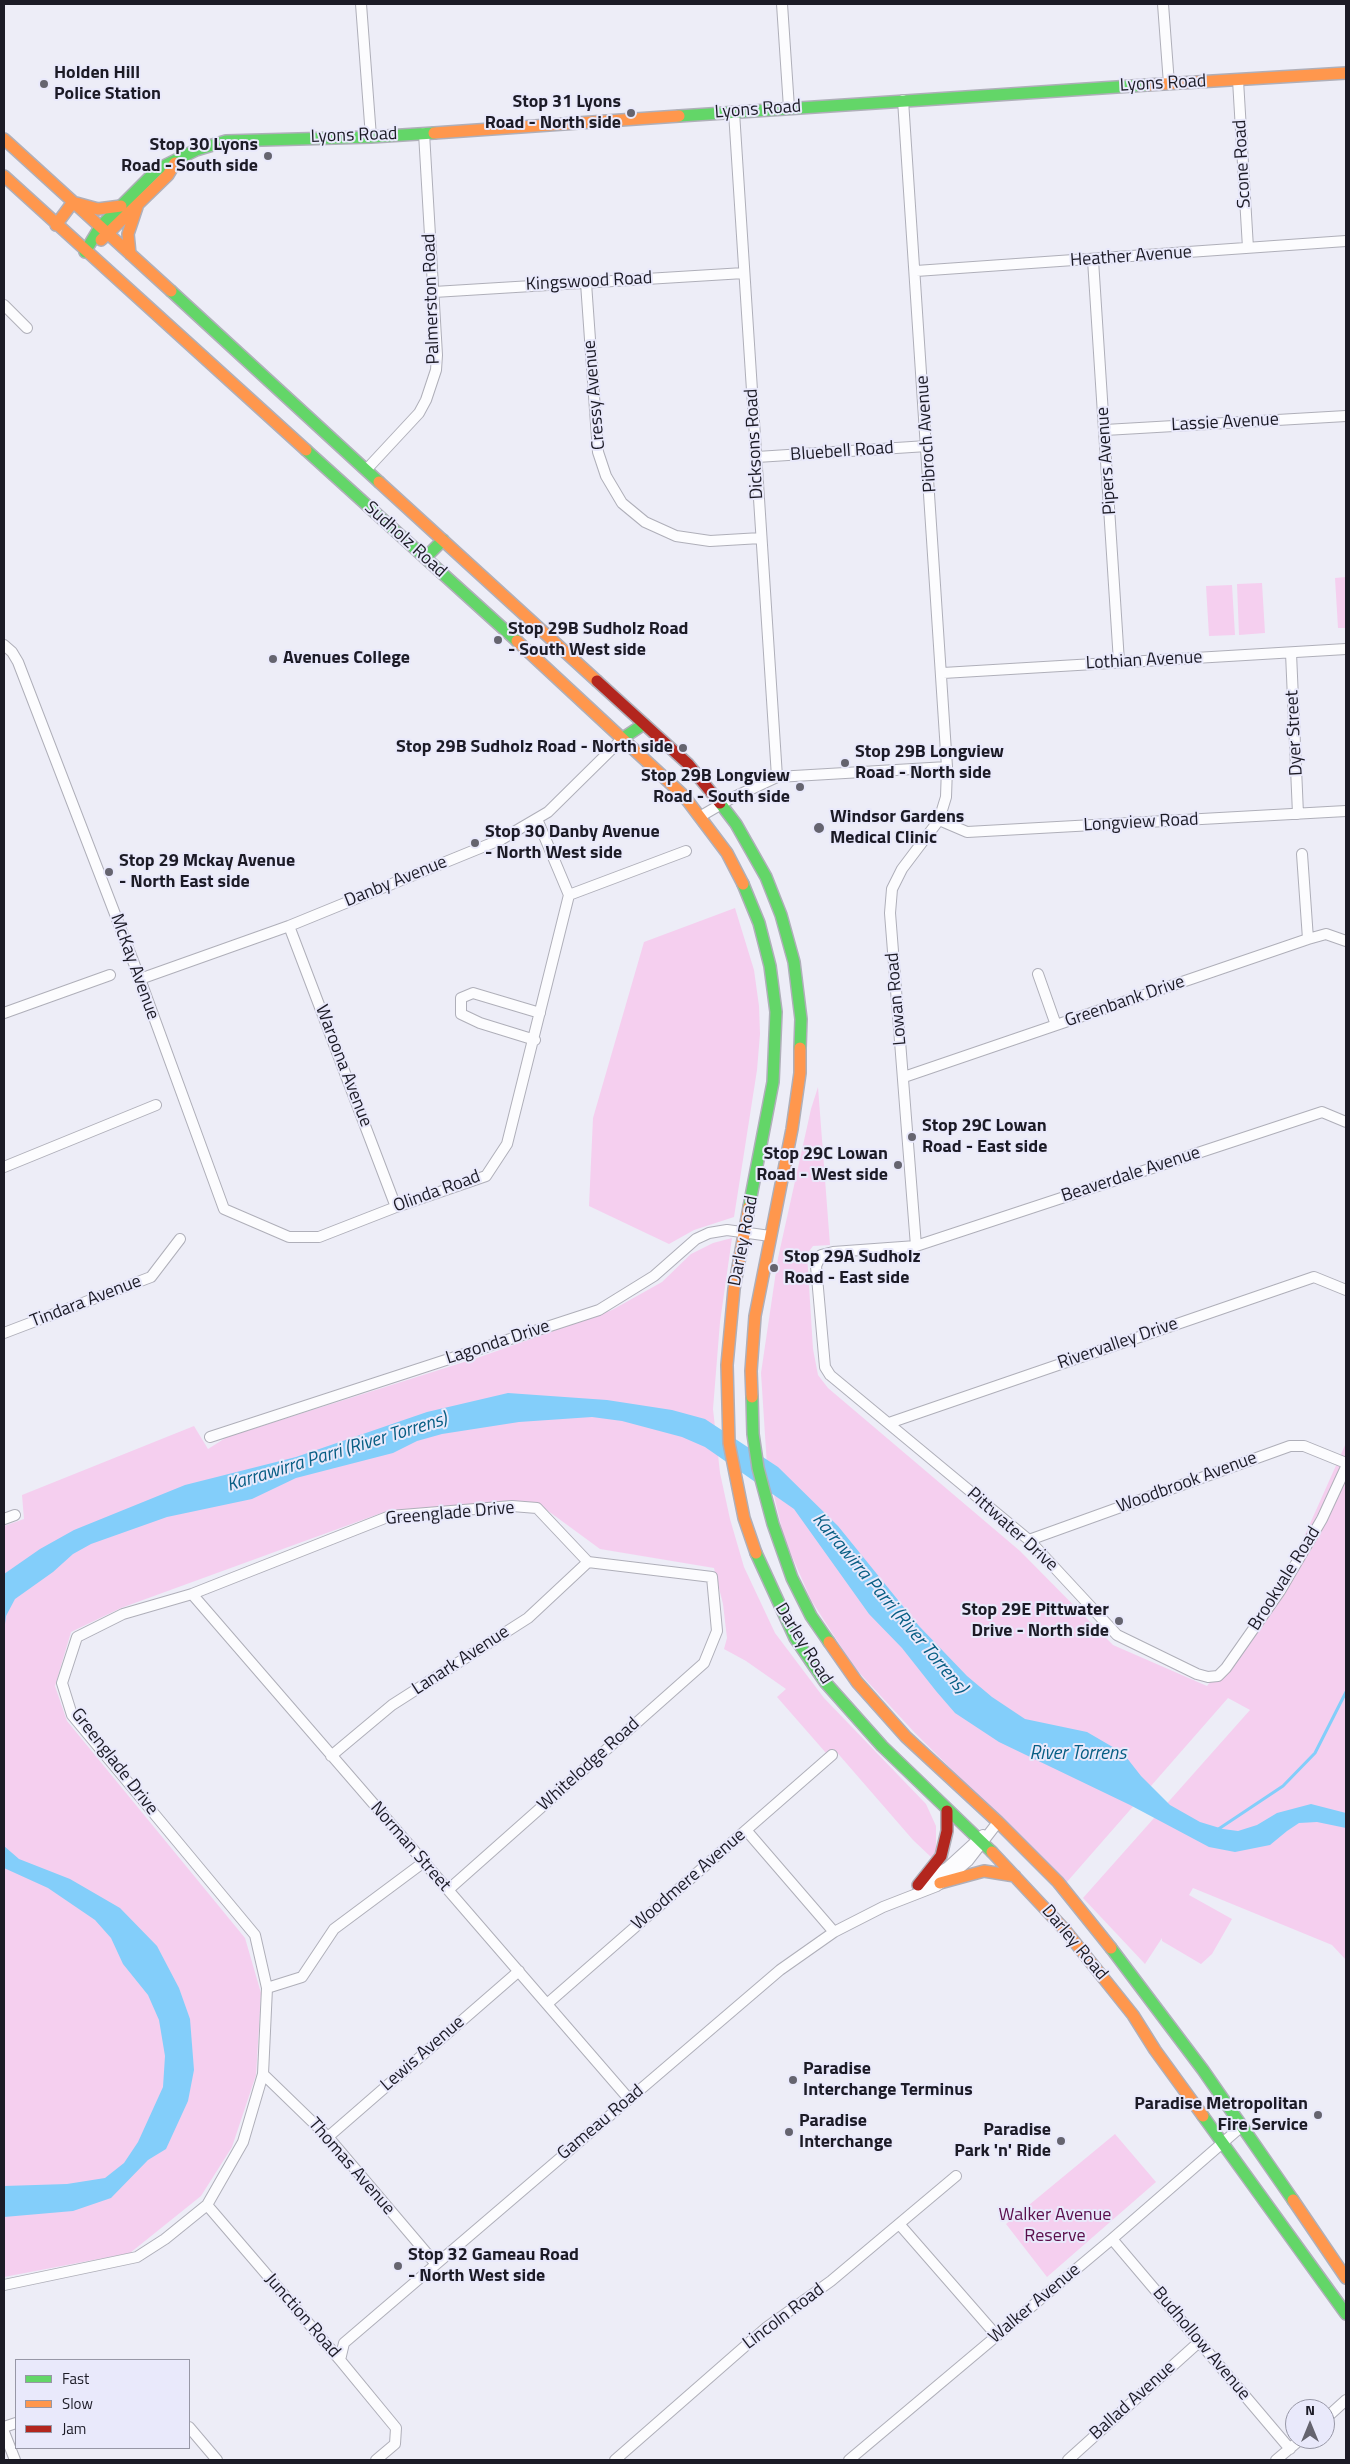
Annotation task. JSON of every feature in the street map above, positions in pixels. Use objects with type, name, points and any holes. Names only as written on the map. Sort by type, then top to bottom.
[{"type":"main road","name":"Lyons Road","points":[[85,252],[104,231],[122,206],[158,169],[175,163],[196,150],[226,142],[371,137],[904,100],[1346,73]]},
{"type":"main road","name":"Sudholz Road","points":[[4,139],[688,764],[721,803]]},
{"type":"main road","name":"Lyons Road","points":[[104,231],[138,204],[168,175],[175,163]]},
{"type":"main road","name":"Sudholz Road","points":[[4,176],[85,252],[623,738],[674,786],[701,816]]},
{"type":"main road","points":[[56,225],[72,202],[98,209],[122,206]]},
{"type":"main road","points":[[130,254],[128,234],[138,204]]},
{"type":"main road","points":[[425,558],[443,540]]},
{"type":"main road","points":[[623,738],[644,724]]},
{"type":"main road","name":"Darley Road","points":[[721,803],[750,847],[774,896],[787,936],[799,998],[802,1039],[800,1072],[792,1129],[753,1330],[752,1418],[758,1468],[775,1532],[800,1596],[842,1663],[906,1737],[998,1822],[1058,1882],[1084,1914],[1132,1974],[1242,2126],[1346,2278]]},
{"type":"main road","name":"Darley Road","points":[[701,816],[727,853],[752,906],[764,942],[774,988],[776,1036],[773,1082],[728,1332],[727,1408],[730,1443],[744,1518],[771,1591],[810,1660],[852,1714],[947,1810],[1016,1876],[1065,1930],[1133,2015],[1155,2050],[1223,2141],[1346,2314]]},
{"type":"main road","points":[[918,1885],[941,1856],[947,1831],[947,1810]]},
{"type":"main road","points":[[940,1883],[977,1872],[990,1871],[1016,1876]]},
{"type":"street","points":[[360,4],[371,137]]},
{"type":"street","points":[[782,4],[789,108]]},
{"type":"street","points":[[1163,4],[1169,84]]},
{"type":"street","name":"Scone Road","points":[[1238,80],[1248,248]]},
{"type":"street","name":"Pibroch Avenue","points":[[904,100],[947,768]]},
{"type":"street","name":"Dicksons Road","points":[[734,112],[777,777]]},
{"type":"street","name":"Palmerston Road","points":[[366,470],[412,423],[426,400],[436,370],[434,292],[424,133]]},
{"type":"street","name":"Heather Avenue","points":[[916,271],[1346,241]]},
{"type":"street","name":"Pipers Avenue","points":[[1093,260],[1119,662]]},
{"type":"street","name":"Kingswood Road","points":[[434,292],[744,273]]},
{"type":"street","name":"Cressy Avenue","points":[[586,283],[598,452],[606,476],[622,503],[645,522],[676,536],[710,541],[761,538]]},
{"type":"street","points":[[4,305],[27,328]]},
{"type":"street","name":"Lassie Avenue","points":[[1105,430],[1346,416]]},
{"type":"street","name":"Bluebell Road","points":[[757,457],[927,446]]},
{"type":"street","name":"McKay Avenue","points":[[4,645],[12,652],[18,662],[140,979],[224,1210]]},
{"type":"street","name":"Lothian Avenue","points":[[942,673],[1346,649]]},
{"type":"street","name":"Dyer Street","points":[[1291,653],[1298,814]]},
{"type":"street","name":"Danby Avenue","points":[[140,979],[289,926],[502,839],[537,819],[563,798],[623,738]]},
{"type":"street","points":[[701,816],[721,803],[777,777],[947,768]]},
{"type":"street","name":"Lowan Road","points":[[916,1246],[890,913],[892,889],[902,869],[939,820],[946,797],[947,768]]},
{"type":"street","name":"Longview Road","points":[[939,820],[967,832],[1346,811]]},
{"type":"street","points":[[537,819],[569,894],[686,851]]},
{"type":"street","points":[[1302,854],[1308,939]]},
{"type":"street","name":"Olinda Road","points":[[224,1210],[289,1237],[319,1237],[396,1207],[486,1176],[507,1144],[535,1040],[569,894]]},
{"type":"street","name":"Waroona Avenue","points":[[289,926],[396,1207]]},
{"type":"street","name":"Greenbank Drive","points":[[904,1078],[1308,939],[1326,934],[1346,941]]},
{"type":"street","points":[[1038,974],[1056,1026]]},
{"type":"street","points":[[4,1013],[110,975]]},
{"type":"street","points":[[535,1040],[480,1023],[461,1014],[461,998],[473,993],[540,1013]]},
{"type":"street","points":[[4,1167],[156,1105]]},
{"type":"street","name":"Beaverdale Avenue","points":[[825,1367],[816,1266],[821,1255],[833,1252],[916,1246],[1322,1112],[1346,1122]]},
{"type":"street","name":"Lagonda Drive","points":[[210,1437],[599,1310],[654,1276],[696,1239],[718,1230],[770,1236]]},
{"type":"street","name":"Tindara Avenue","points":[[4,1333],[151,1277],[180,1239]]},
{"type":"street","name":"Rivervalley Drive","points":[[889,1423],[1314,1277],[1346,1290]]},
{"type":"street","name":"Pittwater Drive","points":[[825,1367],[830,1375],[1029,1540],[1117,1635],[1208,1677]]},
{"type":"street","name":"Woodbrook Avenue","points":[[1029,1540],[1290,1446],[1304,1446],[1346,1462]]},
{"type":"street","name":"Brookvale Road","points":[[1208,1677],[1218,1676],[1226,1668],[1280,1591],[1322,1519],[1346,1467]]},
{"type":"street","name":"Greenglade Drive","points":[[4,2284],[137,2257],[164,2240],[207,2205],[243,2142],[263,2074],[267,1988],[255,1935],[72,1714],[62,1684],[77,1637],[123,1614],[192,1594],[390,1516],[512,1506],[537,1508],[588,1562]]},
{"type":"street","points":[[4,1519],[15,1515]]},
{"type":"street","name":"Whitelodge Road","points":[[448,1890],[704,1663],[717,1631],[712,1577],[588,1562]]},
{"type":"street","name":"Lanark Avenue","points":[[331,1756],[392,1705],[528,1618],[588,1562]]},
{"type":"street","name":"Norman Street","points":[[192,1594],[629,2099]]},
{"type":"street","name":"Woodmere Avenue","points":[[547,2004],[832,1755]]},
{"type":"street","name":"Gameau Road","points":[[883,1907],[948,1867],[980,1841],[998,1822]]},
{"type":"street","points":[[746,1830],[834,1932]]},
{"type":"street","name":"Gameau Road","points":[[340,2360],[343,2344],[435,2263],[780,1970],[834,1932],[883,1907],[940,1883],[960,1869],[980,1841]]},
{"type":"street","points":[[267,1988],[302,1977],[334,1929],[424,1862]]},
{"type":"street","name":"Lewis Avenue","points":[[328,2137],[518,1971]]},
{"type":"street","name":"Thomas Avenue","points":[[263,2074],[328,2137],[435,2263]]},
{"type":"street","name":"Walker Avenue","points":[[850,2460],[1112,2239],[1242,2126]]},
{"type":"street","name":"Lincoln Road","points":[[615,2460],[767,2327],[831,2281],[900,2225],[956,2176]]},
{"type":"street","name":"Junction Road","points":[[207,2205],[396,2428],[395,2444],[376,2460]]},
{"type":"street","points":[[900,2225],[997,2336]]},
{"type":"street","name":"Budhollow Avenue","points":[[1112,2239],[1285,2443]]},
{"type":"street","name":"Ballad Avenue","points":[[1068,2460],[1199,2342]]},
{"type":"street","points":[[1335,2409],[1346,2400]]},
{"type":"street","points":[[190,2428],[218,2460]]},
{"type":"street","points":[[4,2432],[14,2460]]},
{"type":"street","points":[[1276,2460],[1290,2449]]},
{"type":"green space","points":[[1346,577],[1346,628],[1338,628],[1335,578]]},
{"type":"green space","points":[[1262,583],[1265,633],[1239,635],[1237,584]]},
{"type":"green space","points":[[1232,585],[1235,635],[1209,636],[1206,586]]},
{"type":"green space","points":[[735,908],[754,970],[759,1006],[760,1034],[757,1070],[734,1217],[694,1230],[669,1244],[589,1206],[593,1118],[644,942]]},
{"type":"green space","points":[[818,1087],[830,1245],[813,1246],[807,1254],[813,1349],[818,1375],[828,1388],[1020,1551],[1113,1645],[1207,1686],[1280,1591],[1346,1443],[1346,1960],[1332,1945],[1193,1888],[1189,1895],[1232,1919],[1212,1954],[1201,1964],[1162,1941],[1162,1938],[1145,1964],[1083,1898],[1250,1710],[1228,1698],[1066,1883],[915,1733],[854,1667],[811,1600],[784,1538],[767,1466],[761,1373],[778,1258],[811,1109]]},
{"type":"green space","points":[[732,1238],[720,1322],[713,1409],[720,1473],[730,1519],[744,1567],[775,1633],[824,1698],[926,1804],[936,1826],[936,1853],[932,1858],[913,1840],[834,1749],[826,1753],[777,1697],[786,1689],[746,1661],[724,1649],[727,1638],[723,1604],[714,1568],[600,1549],[540,1505],[509,1501],[387,1511],[121,1608],[71,1632],[55,1686],[67,1721],[245,1938],[261,1993],[256,2075],[232,2147],[201,2196],[130,2253],[4,2277],[4,1526],[24,1519],[22,1495],[194,1426],[208,1449],[227,1437],[480,1357],[612,1310],[662,1282],[691,1254],[713,1243]]},
{"type":"green space","name":"Walker Avenue Reserve","points":[[1115,2134],[1156,2182],[1047,2277],[1006,2224]]},
{"type":"water","points":[[508,1393],[607,1400],[672,1410],[705,1419],[778,1467],[838,1526],[919,1626],[967,1676],[992,1697],[1025,1719],[1087,1732],[1123,1753],[1141,1776],[1170,1805],[1200,1822],[1223,1829],[1238,1831],[1257,1825],[1277,1813],[1311,1804],[1346,1813],[1346,1828],[1317,1822],[1299,1823],[1270,1845],[1235,1852],[1209,1847],[1130,1805],[999,1742],[955,1713],[902,1648],[869,1614],[794,1509],[705,1447],[682,1437],[622,1421],[592,1417],[519,1422],[442,1434],[417,1441],[393,1453],[296,1478],[252,1499],[167,1517],[91,1544],[73,1554],[53,1572],[15,1599],[6,1616],[4,1632],[4,1574],[40,1549],[74,1530],[185,1485],[296,1457],[427,1412]]},
{"type":"water","points":[[4,1846],[19,1859],[70,1879],[120,1908],[157,1946],[179,1988],[190,2019],[194,2070],[188,2101],[166,2149],[148,2160],[111,2198],[73,2211],[4,2217],[4,2186],[67,2184],[105,2178],[124,2163],[138,2142],[163,2087],[165,2056],[159,2020],[148,1995],[123,1964],[111,1938],[95,1920],[48,1888],[4,1868]]},
{"type":"waterway","points":[[1217,1830],[1283,1786],[1315,1753],[1346,1692]]},
{"type":"traffic: fast","points":[[679,116],[1147,85]]},
{"type":"traffic: fast","points":[[85,252],[100,227],[158,169],[196,150],[226,141],[371,137],[434,133]]},
{"type":"traffic: fast","points":[[171,291],[379,482]]},
{"type":"traffic: fast","points":[[306,450],[517,641]]},
{"type":"traffic: fast","points":[[425,558],[443,540]]},
{"type":"traffic: fast","points":[[623,738],[644,724]]},
{"type":"traffic: fast","points":[[720,803],[736,824],[766,877],[781,915],[794,962],[801,1019],[800,1048]]},
{"type":"traffic: fast","points":[[743,884],[759,923],[770,966],[776,1012],[773,1082],[749,1207]]},
{"type":"traffic: fast","points":[[752,1397],[753,1434],[758,1468],[773,1524],[792,1578],[811,1616],[829,1642]]},
{"type":"traffic: fast","points":[[756,1553],[795,1638],[825,1682],[882,1746],[992,1852]]},
{"type":"traffic: fast","points":[[1111,1948],[1203,2070],[1293,2200]]},
{"type":"traffic: fast","points":[[1203,2116],[1346,2314]]},
{"type":"traffic: slow","points":[[1147,85],[1346,73]]},
{"type":"traffic: slow","points":[[434,133],[679,116]]},
{"type":"traffic: slow","points":[[4,139],[171,291]]},
{"type":"traffic: slow","points":[[101,240],[168,175],[175,163]]},
{"type":"traffic: slow","points":[[4,176],[306,450]]},
{"type":"traffic: slow","points":[[56,225],[73,202]]},
{"type":"traffic: slow","points":[[76,203],[98,209],[121,206]]},
{"type":"traffic: slow","points":[[130,254],[128,234],[137,207]]},
{"type":"traffic: slow","points":[[379,482],[597,681]]},
{"type":"traffic: slow","points":[[517,641],[684,796],[727,853],[743,884]]},
{"type":"traffic: slow","points":[[752,1397],[751,1371],[755,1316],[792,1129],[800,1073],[800,1048]]},
{"type":"traffic: slow","points":[[749,1207],[734,1289],[727,1365],[729,1443],[744,1518],[756,1553]]},
{"type":"traffic: slow","points":[[829,1642],[857,1682],[906,1737],[998,1822],[1058,1882],[1111,1948]]},
{"type":"traffic: slow","points":[[992,1852],[1065,1930],[1133,2015],[1155,2050],[1203,2116]]},
{"type":"traffic: slow","points":[[940,1883],[984,1871],[1015,1876]]},
{"type":"traffic: slow","points":[[1293,2200],[1346,2278]]},
{"type":"traffic: jam","points":[[597,681],[688,764],[720,803]]},
{"type":"traffic: jam","points":[[918,1885],[941,1856],[947,1831],[947,1811]]},
{"type":"place","name":"Holden Hill Police Station","points":[[44,84]]},
{"type":"place","name":"Stop 31 Lyons Road - North side","points":[[631,113]]},
{"type":"place","name":"Stop 30 Lyons Road - South side","points":[[268,156]]},
{"type":"place","name":"Stop 29B Sudholz Road - South West side","points":[[498,640]]},
{"type":"place","name":"Avenues College","points":[[273,659]]},
{"type":"place","name":"Stop 29B Sudholz Road - North side","points":[[683,748]]},
{"type":"place","name":"Stop 29B Longview Road - North side","points":[[845,763]]},
{"type":"place","name":"Stop 29B Longview Road - South side","points":[[800,787]]},
{"type":"place","name":"Windsor Gardens Medical Clinic","points":[[819,828]]},
{"type":"place","name":"Stop 30 Danby Avenue - North West side","points":[[475,843]]},
{"type":"place","name":"Stop 29 Mckay Avenue - North East side","points":[[109,872]]},
{"type":"place","name":"Stop 29C Lowan Road - East side","points":[[912,1137]]},
{"type":"place","name":"Stop 29C Lowan Road - West side","points":[[898,1165]]},
{"type":"place","name":"Stop 29A Sudholz Road - East side","points":[[774,1268]]},
{"type":"place","name":"Stop 29E Pittwater Drive - North side","points":[[1119,1621]]},
{"type":"place","name":"Paradise Interchange Terminus","points":[[793,2080]]},
{"type":"place","name":"Paradise Metropolitan Fire Service","points":[[1318,2115]]},
{"type":"place","name":"Paradise Interchange","points":[[789,2132]]},
{"type":"place","name":"Paradise Park 'n' Ride","points":[[1061,2141]]},
{"type":"place","name":"Stop 32 Gameau Road - North West side","points":[[398,2266]]},
{"type":"water label","name":"Karrawirra Parri (River Torrens)","points":[[337,1453]]},
{"type":"water label","name":"Karrawirra Parri (River Torrens)","points":[[889,1604]]},
{"type":"water label","name":"River Torrens","points":[[1078,1754]]}]
